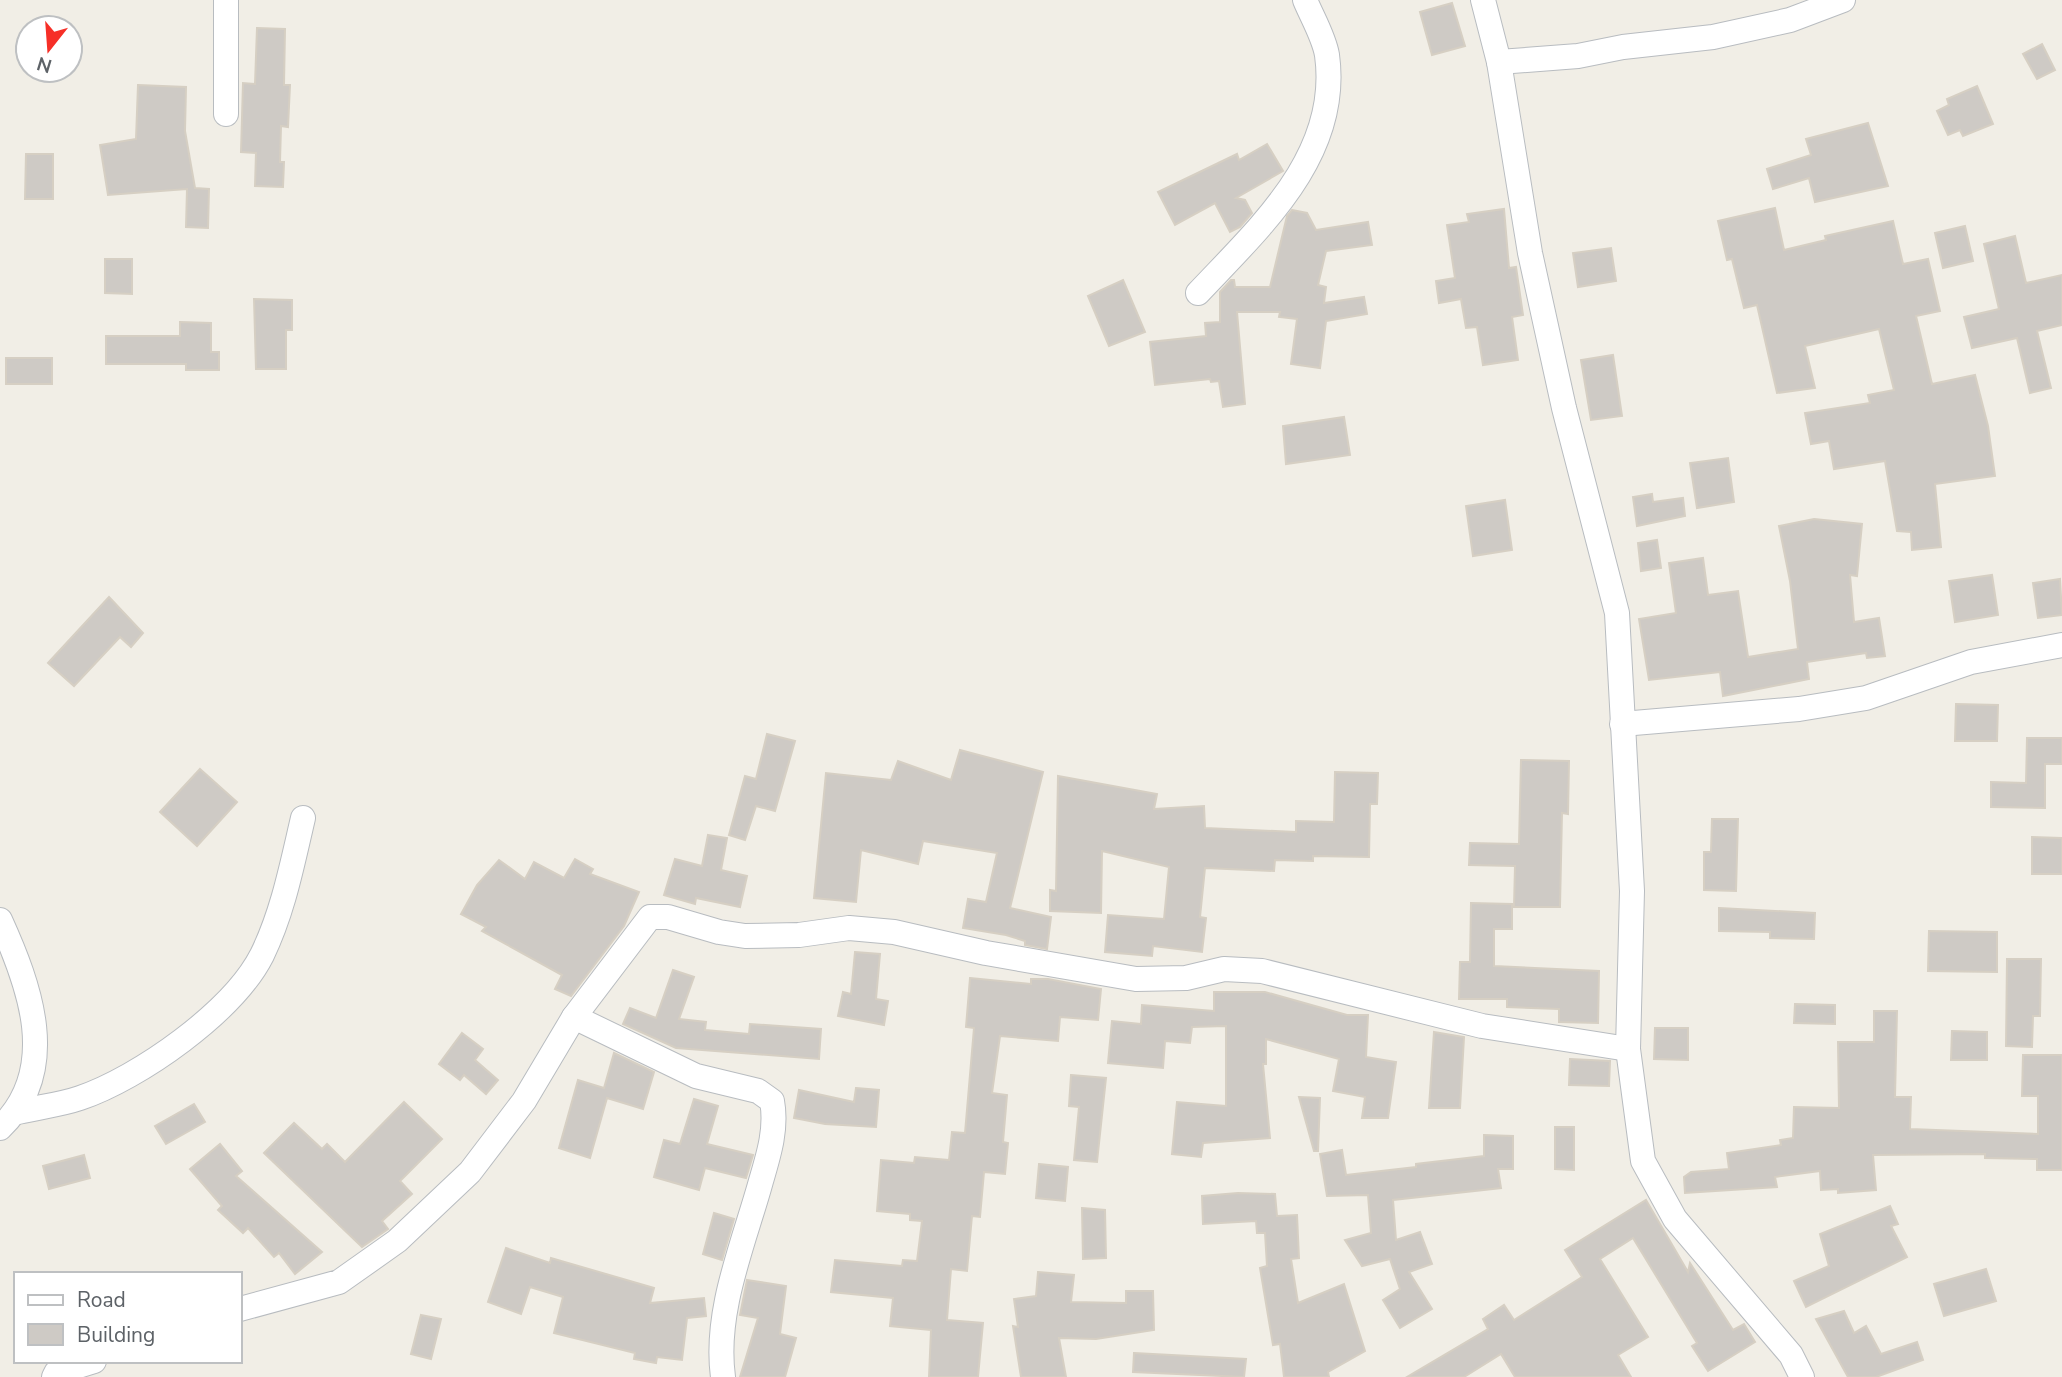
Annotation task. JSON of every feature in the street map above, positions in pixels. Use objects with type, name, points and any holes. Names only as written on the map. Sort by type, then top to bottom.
[{"type":"street","points":[[226,0],[226,114]]},
{"type":"street","points":[[1198,293],[1286,195],[1308,163],[1322,122],[1328,92],[1326,53],[1305,0]]},
{"type":"street","points":[[1483,0],[1499,62],[1530,253],[1564,408],[1617,613],[1632,891],[1628,1049],[1643,1161],[1675,1219],[1791,1355],[1802,1377]]},
{"type":"street","points":[[1499,62],[1577,56],[1623,47],[1713,37],[1790,20],[1843,0]]},
{"type":"street","points":[[1622,724],[1799,709],[1866,698],[1971,662],[2062,645]]},
{"type":"street","points":[[9,1120],[80,1098],[132,1073],[199,1027],[234,996],[261,957],[282,908],[303,818]]},
{"type":"street","points":[[242,1308],[339,1282],[397,1241],[470,1172],[524,1101],[574,1017],[650,917],[668,916],[745,936],[799,935],[849,928],[894,932],[986,953],[1136,979],[1186,978],[1224,969],[1262,971],[1482,1026],[1628,1049]]},
{"type":"street","points":[[0,920],[22,968],[36,1032],[34,1073],[9,1120]]},
{"type":"street","points":[[574,1017],[696,1076],[758,1091],[772,1101],[775,1118],[770,1148],[724,1311],[723,1377]]},
{"type":"street","points":[[54,1377],[55,1373],[88,1363]]},
{"type":"building","points":[[1452,3],[1465,46],[1432,55],[1420,12]]},
{"type":"building","points":[[257,28],[285,29],[284,85],[290,85],[288,127],[281,126],[280,162],[284,162],[283,187],[255,186],[256,153],[241,152],[243,83],[255,84]]},
{"type":"building","points":[[2042,44],[2055,70],[2037,79],[2023,54]]},
{"type":"building","points":[[138,85],[186,87],[185,131],[195,188],[209,189],[208,228],[186,227],[187,189],[108,195],[100,145],[136,139]]},
{"type":"building","points":[[1977,86],[1993,124],[1963,136],[1960,130],[1948,135],[1937,111],[1949,105],[1947,99]]},
{"type":"building","points":[[1868,123],[1888,186],[1815,202],[1809,178],[1773,189],[1767,169],[1811,155],[1806,139]]},
{"type":"building","points":[[1267,144],[1283,171],[1236,198],[1245,200],[1252,213],[1240,227],[1230,232],[1215,203],[1175,225],[1158,192],[1237,154],[1239,160]]},
{"type":"building","points":[[26,154],[53,154],[53,199],[25,199]]},
{"type":"building","points":[[1775,208],[1784,250],[1826,240],[1825,236],[1893,221],[1903,264],[1928,259],[1940,311],[1916,316],[1932,384],[1975,375],[1988,426],[1995,476],[1935,484],[1941,547],[1912,550],[1911,532],[1897,531],[1885,461],[1834,469],[1829,441],[1811,444],[1805,413],[1870,403],[1868,395],[1894,390],[1879,329],[1805,346],[1815,388],[1777,393],[1757,305],[1744,308],[1732,259],[1727,260],[1718,221]]},
{"type":"building","points":[[1504,209],[1509,268],[1516,267],[1523,315],[1512,317],[1518,360],[1483,365],[1477,327],[1466,328],[1461,299],[1439,303],[1436,281],[1455,278],[1447,225],[1469,222],[1467,214]]},
{"type":"building","points":[[1292,210],[1307,213],[1316,230],[1368,222],[1372,245],[1326,251],[1318,285],[1326,287],[1324,303],[1364,297],[1367,314],[1326,321],[1320,368],[1291,364],[1297,319],[1279,317],[1280,312],[1237,312],[1245,404],[1223,407],[1219,381],[1211,382],[1210,379],[1155,385],[1150,342],[1206,336],[1205,323],[1220,322],[1220,292],[1231,280],[1234,280],[1235,287],[1270,287],[1287,216]]},
{"type":"building","points":[[1965,226],[1973,261],[1943,268],[1935,233]]},
{"type":"building","points":[[2015,236],[2026,283],[2062,275],[2062,325],[2037,331],[2051,388],[2030,393],[2017,338],[1972,348],[1964,317],[1999,309],[1984,244]]},
{"type":"building","points":[[1611,248],[1616,281],[1578,287],[1573,253]]},
{"type":"building","points":[[105,259],[132,259],[132,294],[105,293]]},
{"type":"building","points":[[1123,280],[1145,332],[1109,346],[1088,296]]},
{"type":"building","points":[[254,299],[292,300],[292,330],[286,330],[286,369],[256,369]]},
{"type":"building","points":[[180,322],[211,323],[211,352],[219,352],[219,370],[186,370],[186,364],[106,364],[106,336],[180,336]]},
{"type":"building","points":[[1613,355],[1622,416],[1591,420],[1581,360]]},
{"type":"building","points":[[6,358],[52,358],[52,384],[6,384]]},
{"type":"building","points":[[1344,417],[1350,455],[1286,464],[1283,426]]},
{"type":"building","points":[[1728,458],[1734,502],[1697,508],[1690,463]]},
{"type":"building","points":[[1652,494],[1653,502],[1683,498],[1685,516],[1637,526],[1633,497]]},
{"type":"building","points":[[1505,500],[1512,550],[1473,556],[1466,506]]},
{"type":"building","points":[[1814,519],[1862,524],[1857,576],[1850,575],[1854,622],[1879,618],[1885,656],[1867,658],[1866,653],[1807,662],[1809,679],[1723,696],[1720,672],[1649,680],[1639,619],[1676,613],[1669,563],[1703,558],[1708,595],[1738,591],[1748,657],[1798,649],[1790,581],[1779,526]]},
{"type":"building","points":[[1657,540],[1661,568],[1641,571],[1638,543]]},
{"type":"building","points":[[1992,575],[1998,615],[1955,622],[1949,581]]},
{"type":"building","points":[[2060,579],[2062,615],[2038,618],[2033,583]]},
{"type":"building","points":[[109,597],[143,633],[131,647],[120,637],[74,686],[48,663]]},
{"type":"building","points":[[1956,704],[1998,705],[1997,741],[1955,741]]},
{"type":"building","points":[[767,734],[795,741],[775,811],[756,806],[745,840],[729,835],[745,776],[756,779]]},
{"type":"building","points":[[2027,738],[2062,738],[2062,764],[2045,764],[2045,808],[1991,807],[1991,782],[2026,783]]},
{"type":"building","points":[[960,750],[1043,772],[1010,908],[1051,917],[1047,949],[1025,945],[1025,941],[1006,935],[963,928],[968,899],[986,902],[997,853],[923,841],[918,864],[861,850],[856,902],[814,898],[826,773],[891,780],[898,761],[951,780]]},
{"type":"building","points":[[1521,760],[1569,761],[1568,814],[1562,813],[1560,907],[1514,907],[1515,866],[1469,865],[1470,843],[1519,844]]},
{"type":"building","points":[[200,769],[237,802],[197,846],[160,812]]},
{"type":"building","points":[[1335,772],[1378,773],[1377,804],[1370,804],[1369,857],[1313,856],[1313,861],[1275,860],[1274,871],[1205,868],[1200,917],[1206,918],[1202,952],[1153,946],[1152,956],[1105,952],[1108,915],[1164,919],[1169,867],[1102,851],[1101,913],[1050,911],[1050,890],[1056,891],[1058,776],[1157,794],[1154,809],[1204,806],[1205,828],[1296,832],[1296,821],[1334,822]]},
{"type":"building","points":[[1712,819],[1738,819],[1736,891],[1704,890],[1704,852],[1711,852]]},
{"type":"building","points":[[708,835],[727,838],[721,870],[747,876],[740,907],[696,898],[695,904],[664,895],[675,859],[702,866]]},
{"type":"building","points":[[2032,837],[2062,838],[2062,874],[2032,874]]},
{"type":"building","points":[[575,859],[593,869],[590,874],[639,892],[624,926],[571,996],[555,989],[562,975],[482,931],[486,927],[461,914],[477,885],[499,860],[525,879],[534,862],[564,878]]},
{"type":"building","points":[[1471,903],[1512,904],[1512,929],[1494,929],[1494,966],[1599,971],[1598,1023],[1559,1022],[1559,1009],[1507,1007],[1507,999],[1459,999],[1460,962],[1470,962]]},
{"type":"building","points":[[1719,908],[1815,913],[1814,939],[1770,938],[1770,932],[1719,931]]},
{"type":"building","points":[[1929,931],[1997,932],[1997,972],[1928,971]]},
{"type":"building","points":[[855,952],[880,954],[876,999],[888,1001],[884,1025],[838,1016],[843,992],[851,994]]},
{"type":"building","points":[[2007,959],[2041,959],[2040,1016],[2033,1016],[2032,1047],[2006,1046]]},
{"type":"building","points":[[673,970],[694,977],[679,1019],[706,1022],[705,1030],[749,1034],[750,1024],[821,1029],[819,1059],[676,1048],[623,1024],[630,1008],[656,1018]]},
{"type":"building","points":[[970,978],[1031,984],[1031,979],[1048,979],[1101,989],[1098,1020],[1060,1017],[1058,1041],[1000,1036],[992,1093],[1007,1095],[1003,1142],[1008,1143],[1005,1174],[984,1172],[980,1217],[972,1216],[967,1271],[951,1269],[947,1320],[983,1323],[978,1377],[929,1377],[931,1330],[890,1326],[893,1298],[831,1292],[835,1260],[902,1266],[903,1260],[917,1261],[922,1221],[910,1220],[910,1214],[877,1211],[881,1160],[914,1163],[915,1157],[949,1160],[952,1132],[965,1133],[974,1028],[966,1027]]},
{"type":"building","points":[[1214,992],[1265,992],[1347,1015],[1368,1015],[1366,1057],[1396,1062],[1388,1118],[1362,1118],[1365,1097],[1333,1091],[1339,1059],[1266,1039],[1266,1064],[1263,1064],[1270,1138],[1203,1143],[1201,1157],[1172,1154],[1177,1102],[1226,1106],[1226,1026],[1192,1027],[1190,1043],[1165,1041],[1163,1068],[1108,1063],[1112,1021],[1141,1024],[1142,1005],[1214,1011]]},
{"type":"building","points":[[1795,1004],[1835,1005],[1835,1024],[1794,1023]]},
{"type":"building","points":[[1874,1011],[1897,1011],[1895,1097],[1911,1097],[1910,1129],[2038,1134],[2038,1096],[2022,1096],[2023,1055],[2062,1055],[2062,1170],[2037,1170],[2037,1159],[1985,1158],[1985,1154],[1873,1155],[1876,1190],[1838,1193],[1838,1189],[1821,1190],[1820,1171],[1775,1177],[1777,1187],[1685,1193],[1684,1177],[1691,1172],[1729,1169],[1727,1153],[1781,1145],[1780,1140],[1793,1138],[1794,1107],[1839,1108],[1838,1042],[1874,1042]]},
{"type":"building","points":[[1655,1028],[1688,1028],[1688,1060],[1654,1059]]},
{"type":"building","points":[[1952,1031],[1987,1032],[1987,1060],[1951,1060]]},
{"type":"building","points":[[1434,1032],[1464,1037],[1460,1108],[1429,1108]]},
{"type":"building","points":[[462,1033],[483,1049],[475,1060],[498,1080],[486,1094],[464,1075],[460,1080],[439,1064]]},
{"type":"building","points":[[614,1053],[654,1072],[643,1109],[607,1098],[590,1158],[559,1148],[578,1080],[604,1088]]},
{"type":"building","points":[[1570,1059],[1610,1061],[1609,1086],[1569,1085]]},
{"type":"building","points":[[1071,1075],[1106,1078],[1097,1162],[1074,1160],[1079,1107],[1069,1106]]},
{"type":"building","points":[[856,1088],[879,1090],[876,1127],[825,1124],[794,1118],[799,1090],[854,1102]]},
{"type":"building","points":[[1299,1097],[1320,1098],[1318,1151],[1314,1151]]},
{"type":"building","points":[[694,1099],[718,1106],[707,1144],[753,1155],[746,1178],[705,1168],[699,1190],[654,1177],[664,1140],[680,1144]]},
{"type":"building","points":[[404,1102],[442,1139],[400,1181],[412,1194],[382,1221],[388,1229],[362,1247],[264,1153],[294,1123],[322,1149],[327,1144],[345,1162]]},
{"type":"building","points":[[194,1104],[205,1122],[166,1144],[155,1126]]},
{"type":"building","points":[[1555,1127],[1574,1127],[1574,1170],[1555,1169]]},
{"type":"building","points":[[1484,1135],[1513,1136],[1513,1169],[1498,1169],[1501,1188],[1393,1200],[1396,1240],[1420,1232],[1432,1264],[1409,1272],[1432,1309],[1400,1328],[1383,1300],[1400,1289],[1390,1259],[1362,1266],[1345,1240],[1371,1233],[1368,1195],[1327,1196],[1320,1154],[1342,1150],[1346,1175],[1416,1167],[1416,1164],[1484,1156]]},
{"type":"building","points":[[220,1144],[242,1171],[236,1176],[322,1252],[295,1274],[279,1253],[274,1257],[248,1228],[243,1233],[218,1210],[222,1206],[190,1169]]},
{"type":"building","points":[[84,1155],[90,1178],[49,1189],[43,1166]]},
{"type":"building","points":[[1039,1164],[1068,1167],[1065,1201],[1036,1198]]},
{"type":"building","points":[[1275,1194],[1277,1216],[1297,1215],[1299,1258],[1291,1259],[1298,1303],[1344,1284],[1365,1351],[1328,1372],[1329,1377],[1284,1377],[1280,1344],[1273,1345],[1260,1268],[1267,1266],[1265,1233],[1257,1233],[1256,1221],[1203,1224],[1202,1196]]},
{"type":"building","points":[[1646,1200],[1688,1272],[1690,1263],[1733,1330],[1744,1324],[1755,1342],[1708,1371],[1692,1346],[1697,1343],[1633,1238],[1600,1259],[1648,1337],[1618,1355],[1631,1377],[1515,1377],[1501,1354],[1464,1377],[1407,1377],[1488,1329],[1483,1319],[1504,1305],[1514,1320],[1582,1277],[1565,1250]]},
{"type":"building","points":[[1890,1206],[1898,1224],[1891,1226],[1907,1257],[1806,1307],[1794,1281],[1829,1266],[1820,1234]]},
{"type":"building","points":[[1082,1208],[1105,1210],[1106,1258],[1083,1259]]},
{"type":"building","points":[[714,1213],[734,1219],[722,1260],[703,1254]]},
{"type":"building","points":[[506,1248],[550,1263],[551,1258],[654,1288],[650,1303],[704,1298],[706,1316],[687,1318],[682,1360],[657,1357],[656,1363],[634,1359],[635,1353],[554,1333],[563,1297],[530,1287],[521,1314],[488,1302]]},
{"type":"building","points":[[1986,1269],[1996,1301],[1944,1316],[1934,1284]]},
{"type":"building","points":[[1038,1272],[1074,1275],[1071,1302],[1126,1303],[1126,1291],[1153,1291],[1154,1330],[1096,1339],[1059,1338],[1066,1377],[1021,1377],[1013,1326],[1018,1327],[1014,1299],[1036,1296]]},
{"type":"building","points":[[747,1280],[786,1286],[780,1334],[796,1338],[785,1377],[740,1377],[758,1318],[740,1315]]},
{"type":"building","points":[[1844,1311],[1854,1333],[1866,1326],[1881,1354],[1917,1342],[1923,1360],[1876,1377],[1848,1377],[1816,1319]]},
{"type":"building","points":[[421,1315],[441,1319],[431,1359],[411,1354]]},
{"type":"building","points":[[1134,1353],[1246,1359],[1244,1377],[1133,1372]]}]
